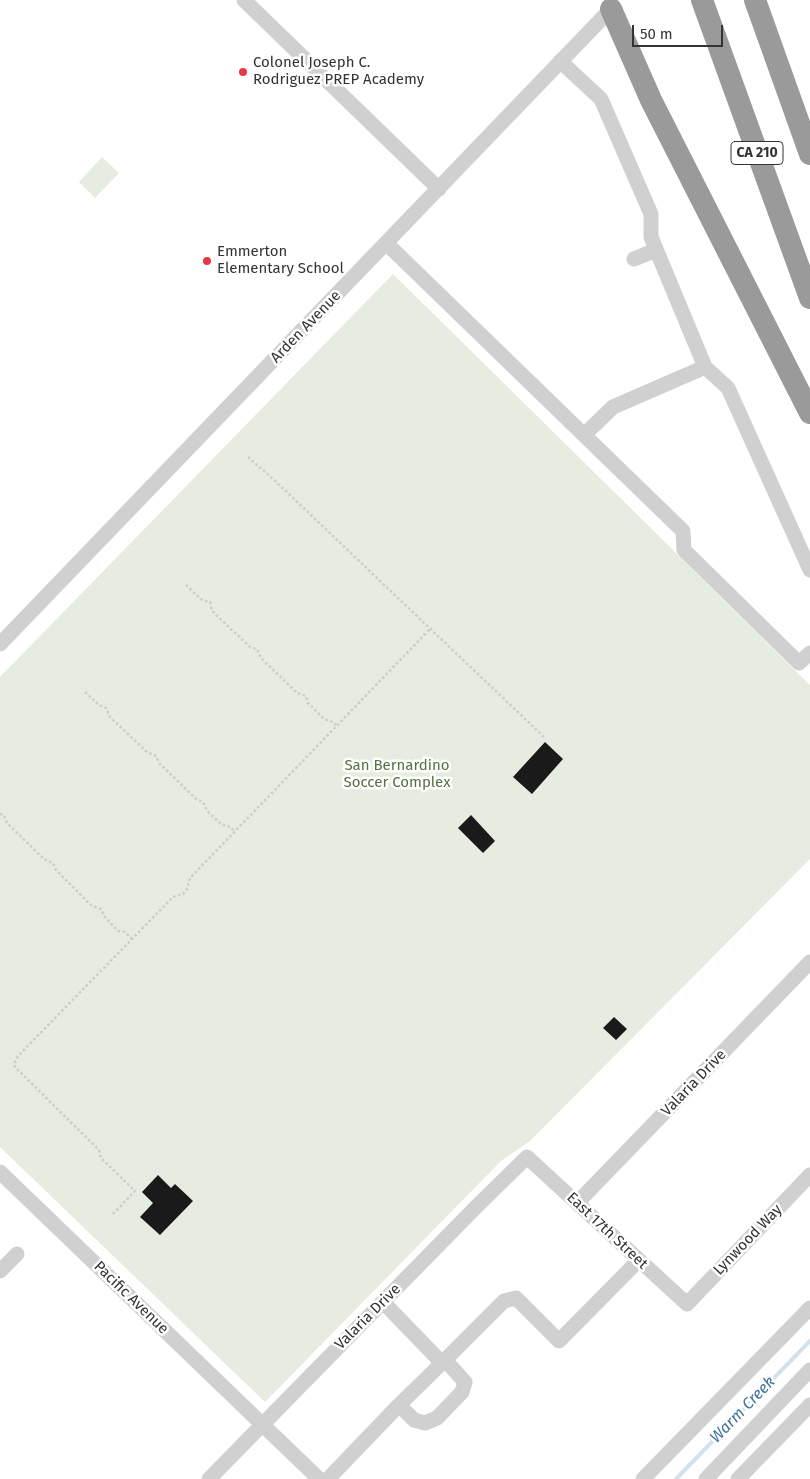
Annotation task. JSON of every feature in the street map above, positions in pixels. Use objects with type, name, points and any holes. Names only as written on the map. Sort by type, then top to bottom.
[{"type":"highway","name":"CA 210","points":[[755,0],[810,154]]},
{"type":"highway","name":"CA 210","points":[[704,4],[810,298]]},
{"type":"highway","points":[[611,8],[651,100],[810,413]]},
{"type":"street","points":[[244,0],[439,189]]},
{"type":"street","name":"Arden Avenue","points":[[0,644],[611,8]]},
{"type":"street","points":[[560,61],[600,99],[651,214],[651,237],[705,367],[728,388],[810,570]]},
{"type":"street","points":[[386,243],[682,531],[684,550],[799,663],[810,653]]},
{"type":"street","points":[[634,259],[656,250]]},
{"type":"street","points":[[584,435],[613,407],[705,367]]},
{"type":"street","name":"Valaria Drive","points":[[577,1203],[810,962]]},
{"type":"street","name":"Valaria Drive","points":[[209,1479],[476,1206],[527,1157]]},
{"type":"street","name":"East 17th Street","points":[[527,1157],[687,1304]]},
{"type":"street","name":"Pacific Avenue","points":[[0,1172],[319,1479]]},
{"type":"street","name":"Lynwood Way","points":[[687,1304],[810,1175]]},
{"type":"street","points":[[0,1271],[17,1254]]},
{"type":"street","points":[[328,1479],[399,1405],[504,1301],[516,1298],[559,1341],[639,1260]]},
{"type":"street","points":[[383,1302],[465,1382],[462,1392],[437,1418],[425,1423],[414,1420],[399,1405]]},
{"type":"street","points":[[643,1479],[810,1308]]},
{"type":"street","points":[[706,1479],[810,1370]]},
{"type":"street","points":[[738,1479],[810,1405]]},
{"type":"path","points":[[248,457],[544,737]]},
{"type":"path","points":[[186,585],[202,600],[210,602],[212,610],[250,647],[257,649],[261,658],[297,693],[306,696],[308,704],[324,719],[333,722],[336,726]]},
{"type":"path","points":[[113,1214],[135,1191],[101,1158],[99,1150],[15,1067],[14,1064],[18,1056],[173,897],[183,894],[187,889],[190,878],[430,629]]},
{"type":"path","points":[[85,692],[99,705],[106,708],[110,717],[147,752],[156,756],[159,763],[196,799],[204,802],[207,811],[221,824],[230,827],[235,832]]},
{"type":"path","points":[[0,814],[4,815],[7,823],[44,859],[53,862],[56,870],[92,906],[101,909],[104,916],[118,931],[125,932],[132,939]]},
{"type":"green space","points":[[102,157],[119,173],[95,198],[79,182]]},
{"type":"green space","name":"San Bernardino Soccer Complex","points":[[393,274],[810,685],[810,859],[530,1141],[501,1161],[265,1402],[0,1147],[0,677]]},
{"type":"building","points":[[545,742],[563,759],[532,794],[513,777]]},
{"type":"building","points":[[471,815],[495,841],[483,853],[458,828]]},
{"type":"building","points":[[614,1017],[627,1029],[616,1040],[603,1028]]},
{"type":"building","points":[[158,1175],[171,1188],[175,1184],[193,1201],[160,1235],[140,1217],[153,1203],[142,1192]]},
{"type":"waterway","name":"Warm Creek","points":[[676,1479],[810,1341]]},
{"type":"place","name":"Colonel Joseph C. Rodriguez PREP Academy","points":[[243,72]]},
{"type":"place","name":"Emmerton Elementary School","points":[[207,261]]}]
